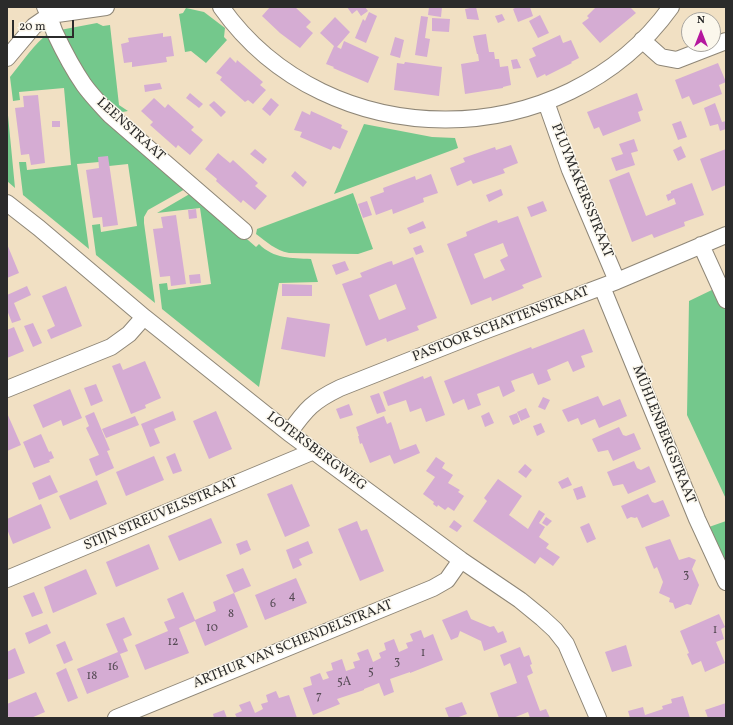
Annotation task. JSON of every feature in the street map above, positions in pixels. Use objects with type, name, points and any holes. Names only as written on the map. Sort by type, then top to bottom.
[{"type":"street","points":[[7,58],[47,11],[106,7]]},
{"type":"street","points":[[221,7],[229,18],[264,53],[305,82],[327,93],[350,103],[398,116],[423,119],[454,120],[498,115],[522,110],[567,93],[600,74],[625,56],[642,40],[671,7]]},
{"type":"street","name":"LEENSTRAAT","points":[[47,11],[55,32],[72,64],[83,84],[93,97],[110,115],[244,231]]},
{"type":"street","points":[[642,40],[661,58],[677,60],[726,41]]},
{"type":"street","name":"PLUYMAKERSSTRAAT","points":[[546,102],[570,170],[617,281]]},
{"type":"street","name":"LOTERSBERGWEG","points":[[7,203],[39,228],[144,317],[289,433],[461,560],[520,600],[555,630],[566,644],[598,718]]},
{"type":"street","name":"PASTOOR SCHATTENSTRAAT","points":[[289,433],[304,412],[314,403],[340,388],[479,333],[602,287],[726,235]]},
{"type":"street","points":[[701,245],[726,300]]},
{"type":"street","name":"MÜHLENBERGSTRAAT","points":[[602,287],[697,519],[726,582]]},
{"type":"street","points":[[7,390],[111,347],[129,334],[144,317]]},
{"type":"street","name":"STIJN STREUVELSSTRAAT","points":[[7,579],[314,451]]},
{"type":"street","name":"ARTHUR VAN SCHENDELSTRAAT","points":[[116,718],[433,588],[447,580],[461,560]]},
{"type":"green space","points":[[186,8],[204,12],[225,28],[224,37],[227,40],[206,63],[191,51],[185,52],[179,14],[183,13]]},
{"type":"green space","points":[[97,23],[103,26],[110,25],[119,105],[128,111],[117,113],[87,80],[60,30]]},
{"type":"green space","points":[[50,32],[73,75],[187,188],[148,210],[144,217],[155,303],[96,255],[92,225],[100,224],[101,232],[137,226],[128,164],[109,166],[99,162],[77,164],[89,249],[23,195],[19,162],[26,162],[27,170],[71,165],[64,88],[19,92],[20,100],[13,101],[10,77],[34,47]]},
{"type":"green space","points":[[7,105],[15,188],[7,181]]},
{"type":"green space","points":[[364,124],[432,137],[455,138],[458,148],[334,194]]},
{"type":"green space","points":[[193,192],[256,247],[259,244],[271,253],[283,257],[311,259],[318,282],[279,283],[259,387],[162,309],[159,284],[167,283],[168,290],[211,284],[200,208],[157,213]]},
{"type":"green space","points":[[353,193],[373,249],[358,254],[289,253],[275,248],[256,234],[257,229]]},
{"type":"green space","points":[[716,288],[726,312],[726,499],[687,415],[689,301]]},
{"type":"green space","points":[[726,521],[726,562],[709,527]]},
{"type":"building","points":[[270,7],[295,7],[311,22],[306,27],[313,33],[300,48],[280,33],[262,16]]},
{"type":"building","points":[[347,7],[365,7],[368,11],[361,16],[357,10],[352,14]]},
{"type":"building","points":[[429,7],[442,7],[441,17],[428,15]]},
{"type":"building","points":[[476,7],[479,20],[467,19],[465,9]]},
{"type":"building","points":[[517,7],[530,7],[533,16],[518,22],[513,9]]},
{"type":"building","points":[[596,7],[630,7],[636,13],[600,43],[582,23],[589,18],[587,16]]},
{"type":"building","points":[[369,12],[377,16],[366,43],[355,38],[363,19],[365,21]]},
{"type":"building","points":[[502,14],[505,20],[498,23],[495,16]]},
{"type":"building","points":[[540,15],[549,33],[538,38],[529,21]]},
{"type":"building","points":[[421,16],[428,17],[425,38],[430,39],[427,57],[415,55]]},
{"type":"building","points":[[335,17],[350,32],[337,47],[341,49],[344,41],[379,57],[368,83],[326,64],[334,46],[320,33]]},
{"type":"building","points":[[432,18],[450,19],[449,32],[432,31]]},
{"type":"building","points":[[163,33],[163,37],[171,36],[174,56],[166,57],[167,62],[132,67],[132,62],[124,63],[121,44],[129,42],[128,38]]},
{"type":"building","points":[[486,34],[489,52],[494,52],[495,59],[499,59],[500,67],[508,66],[511,85],[503,88],[465,94],[461,64],[479,61],[473,36]]},
{"type":"building","points":[[560,35],[563,43],[571,40],[579,58],[546,76],[545,74],[537,78],[529,59],[536,56],[532,48]]},
{"type":"building","points":[[395,37],[404,40],[400,58],[390,55]]},
{"type":"building","points":[[230,57],[236,63],[237,60],[263,82],[260,85],[266,90],[253,104],[248,100],[245,102],[220,80],[222,77],[216,73]]},
{"type":"building","points":[[517,59],[521,68],[513,69],[511,60]]},
{"type":"building","points":[[405,62],[442,67],[439,96],[394,90],[397,63],[404,64]]},
{"type":"building","points":[[718,63],[726,82],[719,85],[722,94],[693,105],[689,96],[682,99],[675,80]]},
{"type":"building","points":[[160,83],[162,89],[145,92],[144,85]]},
{"type":"building","points":[[190,93],[203,104],[199,108],[186,98]]},
{"type":"building","points":[[637,93],[643,110],[638,112],[641,121],[603,136],[599,127],[594,129],[587,112]]},
{"type":"building","points":[[38,95],[45,163],[31,165],[29,154],[21,155],[15,108],[24,107],[23,96]]},
{"type":"building","points":[[154,98],[165,108],[168,104],[194,127],[191,130],[203,140],[190,155],[178,145],[176,148],[150,125],[153,122],[141,111]]},
{"type":"building","points":[[271,98],[279,105],[270,116],[262,109]]},
{"type":"building","points":[[214,101],[226,112],[221,117],[209,105]]},
{"type":"building","points":[[715,103],[722,122],[726,121],[726,129],[720,131],[718,124],[710,126],[704,108]]},
{"type":"building","points":[[302,111],[310,115],[311,111],[342,125],[341,128],[348,131],[340,149],[333,146],[331,150],[300,137],[302,132],[294,130]]},
{"type":"building","points":[[52,121],[60,121],[60,127],[52,127]]},
{"type":"building","points":[[681,121],[687,137],[678,140],[672,124]]},
{"type":"building","points":[[634,139],[638,151],[631,153],[635,165],[616,171],[611,158],[623,154],[619,144]]},
{"type":"building","points":[[511,145],[518,163],[503,169],[505,173],[473,184],[471,180],[457,186],[450,168],[465,162],[463,158],[495,147],[496,150]]},
{"type":"building","points":[[681,146],[686,157],[678,161],[673,150]]},
{"type":"building","points":[[255,149],[267,159],[263,164],[250,154]]},
{"type":"building","points":[[726,149],[726,185],[712,191],[700,159]]},
{"type":"building","points":[[218,153],[230,163],[233,160],[258,183],[255,186],[267,196],[255,210],[243,200],[241,203],[205,169]]},
{"type":"building","points":[[108,156],[118,225],[103,227],[102,217],[93,218],[86,170],[99,168],[98,157]]},
{"type":"building","points":[[295,171],[307,182],[303,187],[291,176]]},
{"type":"building","points":[[629,172],[646,216],[676,204],[674,198],[668,201],[666,195],[671,193],[671,191],[692,183],[704,215],[684,222],[685,226],[654,238],[652,234],[632,242],[609,180]]},
{"type":"building","points":[[431,174],[438,193],[423,198],[424,202],[393,214],[392,209],[376,215],[370,197],[384,192],[383,188],[415,176],[416,180]]},
{"type":"building","points":[[501,189],[503,195],[489,202],[486,195]]},
{"type":"building","points":[[367,201],[372,215],[363,218],[358,204]]},
{"type":"building","points":[[543,201],[547,211],[531,217],[527,207]]},
{"type":"building","points":[[196,209],[197,218],[189,219],[188,210]]},
{"type":"building","points":[[176,215],[186,284],[171,286],[170,276],[160,277],[153,229],[163,228],[161,217]]},
{"type":"building","points":[[518,216],[542,277],[522,285],[524,288],[492,301],[491,297],[471,305],[447,244],[467,236],[466,232],[493,221],[497,220],[498,223]],"holes":[[[503,243],[508,256],[500,260],[505,270],[484,279],[474,254]]]},
{"type":"building","points":[[423,221],[426,228],[410,234],[407,228]]},
{"type":"building","points":[[7,244],[19,273],[7,278]]},
{"type":"building","points":[[421,245],[424,252],[416,255],[413,248]]},
{"type":"building","points":[[413,257],[437,318],[417,326],[419,330],[387,342],[386,338],[366,346],[342,284],[362,277],[360,273],[388,262],[392,261],[393,265]],"holes":[[[396,284],[406,309],[379,320],[369,295]]]},
{"type":"building","points":[[345,261],[349,270],[336,275],[332,265]]},
{"type":"building","points":[[200,274],[201,283],[190,284],[189,275]]},
{"type":"building","points":[[282,284],[312,285],[312,296],[282,296]]},
{"type":"building","points":[[27,286],[31,295],[14,303],[21,320],[12,323],[7,310],[7,295]]},
{"type":"building","points":[[66,286],[82,326],[51,339],[47,330],[55,326],[42,296]]},
{"type":"building","points":[[287,317],[330,324],[325,357],[281,349]]},
{"type":"building","points":[[33,323],[42,343],[33,347],[24,326]]},
{"type":"building","points":[[14,327],[24,351],[7,358],[7,330]]},
{"type":"building","points":[[584,329],[593,352],[581,356],[585,367],[573,372],[568,361],[547,370],[551,380],[544,383],[538,385],[533,373],[511,381],[515,391],[503,397],[499,386],[477,394],[481,405],[468,410],[464,399],[453,404],[444,381],[531,347],[532,349]]},
{"type":"building","points":[[145,361],[161,398],[145,405],[146,408],[131,414],[112,366],[120,363],[123,370]]},
{"type":"building","points":[[423,376],[424,379],[431,376],[445,415],[426,422],[421,408],[410,412],[406,400],[388,406],[383,392]]},
{"type":"building","points":[[96,384],[103,401],[91,406],[84,388]]},
{"type":"building","points":[[70,389],[82,418],[63,426],[61,420],[43,428],[33,405]]},
{"type":"building","points":[[379,393],[386,411],[377,414],[370,396]]},
{"type":"building","points":[[598,396],[603,406],[620,399],[627,416],[599,428],[595,419],[581,425],[578,418],[568,422],[562,410]]},
{"type":"building","points":[[543,397],[550,400],[545,410],[538,407]]},
{"type":"building","points":[[349,404],[353,415],[340,419],[336,409]]},
{"type":"building","points":[[526,408],[530,417],[521,421],[517,412]]},
{"type":"building","points":[[173,411],[176,420],[154,429],[160,443],[150,447],[141,424]]},
{"type":"building","points":[[216,411],[232,449],[209,459],[193,421]]},
{"type":"building","points":[[94,412],[110,450],[107,451],[114,468],[96,476],[89,459],[99,455],[86,428],[89,426],[85,416]]},
{"type":"building","points":[[489,412],[494,423],[485,427],[481,416]]},
{"type":"building","points":[[7,413],[21,445],[7,451]]},
{"type":"building","points":[[517,413],[520,422],[513,425],[509,416]]},
{"type":"building","points":[[135,416],[139,425],[106,438],[102,429]]},
{"type":"building","points":[[384,416],[387,424],[391,422],[400,450],[416,444],[420,453],[394,464],[390,455],[370,463],[362,443],[360,444],[356,427]]},
{"type":"building","points":[[541,423],[545,432],[537,436],[533,426]]},
{"type":"building","points":[[619,427],[623,435],[626,436],[634,433],[641,449],[613,461],[608,450],[598,452],[592,439]]},
{"type":"building","points":[[41,434],[49,452],[51,451],[54,458],[49,460],[50,462],[34,468],[23,442]]},
{"type":"building","points":[[175,453],[182,471],[173,474],[166,457]]},
{"type":"building","points":[[154,456],[164,480],[126,496],[116,472]]},
{"type":"building","points":[[436,457],[445,463],[442,468],[453,475],[448,483],[460,490],[458,492],[464,496],[454,511],[448,507],[445,510],[438,505],[437,507],[433,504],[434,502],[423,494],[435,477],[426,471]]},
{"type":"building","points":[[634,461],[637,468],[641,470],[649,466],[656,482],[628,494],[623,484],[613,486],[607,472]]},
{"type":"building","points":[[525,464],[532,470],[526,478],[518,472]]},
{"type":"building","points":[[50,475],[58,492],[39,500],[32,483]]},
{"type":"building","points":[[568,477],[572,485],[562,489],[558,482]]},
{"type":"building","points":[[498,479],[522,496],[509,515],[528,529],[539,510],[545,514],[539,523],[545,527],[539,537],[549,544],[546,548],[560,557],[553,566],[540,557],[535,564],[473,521],[487,501],[484,498]]},
{"type":"building","points":[[97,480],[107,504],[70,520],[59,496]]},
{"type":"building","points":[[292,484],[310,526],[285,537],[267,494]]},
{"type":"building","points":[[582,486],[586,497],[577,500],[573,489]]},
{"type":"building","points":[[648,494],[652,502],[655,503],[663,500],[670,516],[642,528],[637,517],[627,519],[621,506]]},
{"type":"building","points":[[41,504],[51,528],[13,544],[7,529],[7,519]]},
{"type":"building","points":[[546,517],[552,521],[547,526],[542,523]]},
{"type":"building","points":[[211,518],[222,543],[179,561],[168,536]]},
{"type":"building","points":[[454,520],[462,526],[457,532],[449,527]]},
{"type":"building","points":[[357,521],[361,531],[367,529],[384,571],[360,581],[338,529]]},
{"type":"building","points":[[589,523],[596,539],[587,543],[580,527]]},
{"type":"building","points":[[670,539],[679,560],[689,557],[696,560],[692,569],[699,585],[691,605],[687,604],[675,609],[673,603],[669,602],[670,598],[659,593],[663,582],[657,567],[654,569],[645,547]]},
{"type":"building","points":[[247,540],[251,550],[240,555],[236,544]]},
{"type":"building","points":[[308,541],[313,553],[299,559],[302,565],[293,569],[286,550]]},
{"type":"building","points":[[149,544],[159,569],[116,587],[106,562]]},
{"type":"building","points":[[243,568],[251,586],[234,593],[226,575]]},
{"type":"building","points":[[86,569],[97,594],[53,613],[44,587]]},
{"type":"building","points":[[296,578],[307,603],[265,620],[255,595]]},
{"type":"building","points":[[34,592],[43,613],[32,617],[23,596]]},
{"type":"building","points":[[183,592],[195,620],[216,611],[213,602],[234,593],[248,627],[205,646],[195,621],[179,628],[189,653],[145,670],[135,645],[168,631],[164,622],[175,618],[167,599]]},
{"type":"building","points":[[467,610],[471,619],[490,627],[494,626],[498,633],[503,631],[507,642],[484,651],[481,641],[460,631],[458,637],[451,640],[442,620]]},
{"type":"building","points":[[719,614],[725,627],[721,629],[724,639],[716,642],[725,663],[705,672],[701,661],[692,665],[680,631]]},
{"type":"building","points":[[124,617],[132,635],[123,639],[128,651],[120,654],[129,677],[87,694],[77,669],[118,652],[106,624]]},
{"type":"building","points":[[47,624],[51,633],[29,644],[25,633]]},
{"type":"building","points":[[421,630],[424,638],[433,634],[443,660],[390,679],[394,692],[384,696],[379,683],[364,690],[337,699],[340,704],[313,715],[303,688],[312,685],[310,677],[320,673],[323,680],[329,678],[326,672],[333,670],[331,663],[342,659],[346,671],[355,668],[353,662],[360,660],[357,653],[368,649],[373,662],[381,658],[379,653],[386,650],[384,643],[394,639],[399,652],[408,648],[406,643],[413,641],[410,634]]},
{"type":"building","points":[[65,641],[73,660],[64,664],[56,645]]},
{"type":"building","points":[[626,645],[632,666],[612,672],[605,652]]},
{"type":"building","points":[[520,647],[524,657],[529,655],[532,664],[530,665],[533,673],[527,676],[540,711],[546,709],[550,718],[530,718],[528,712],[513,718],[499,718],[490,693],[517,683],[510,663],[504,666],[500,655]]},
{"type":"building","points":[[15,648],[25,673],[7,680],[7,652]]},
{"type":"building","points":[[66,668],[78,698],[68,702],[56,673]]},
{"type":"building","points":[[276,691],[279,698],[289,695],[297,718],[237,718],[235,714],[242,711],[239,705],[250,701],[255,713],[263,709],[261,704],[268,702],[266,695]]},
{"type":"building","points":[[36,692],[45,712],[31,718],[9,718],[7,713],[7,704]]},
{"type":"building","points":[[683,696],[690,718],[630,718],[628,711],[643,707],[645,715],[663,709],[662,706],[672,703],[671,699]]},
{"type":"building","points":[[462,702],[467,714],[456,718],[449,718],[445,708]]},
{"type":"building","points":[[726,703],[726,718],[708,718],[705,710]]},
{"type":"building","points":[[224,710],[227,718],[214,718],[213,714]]}]
